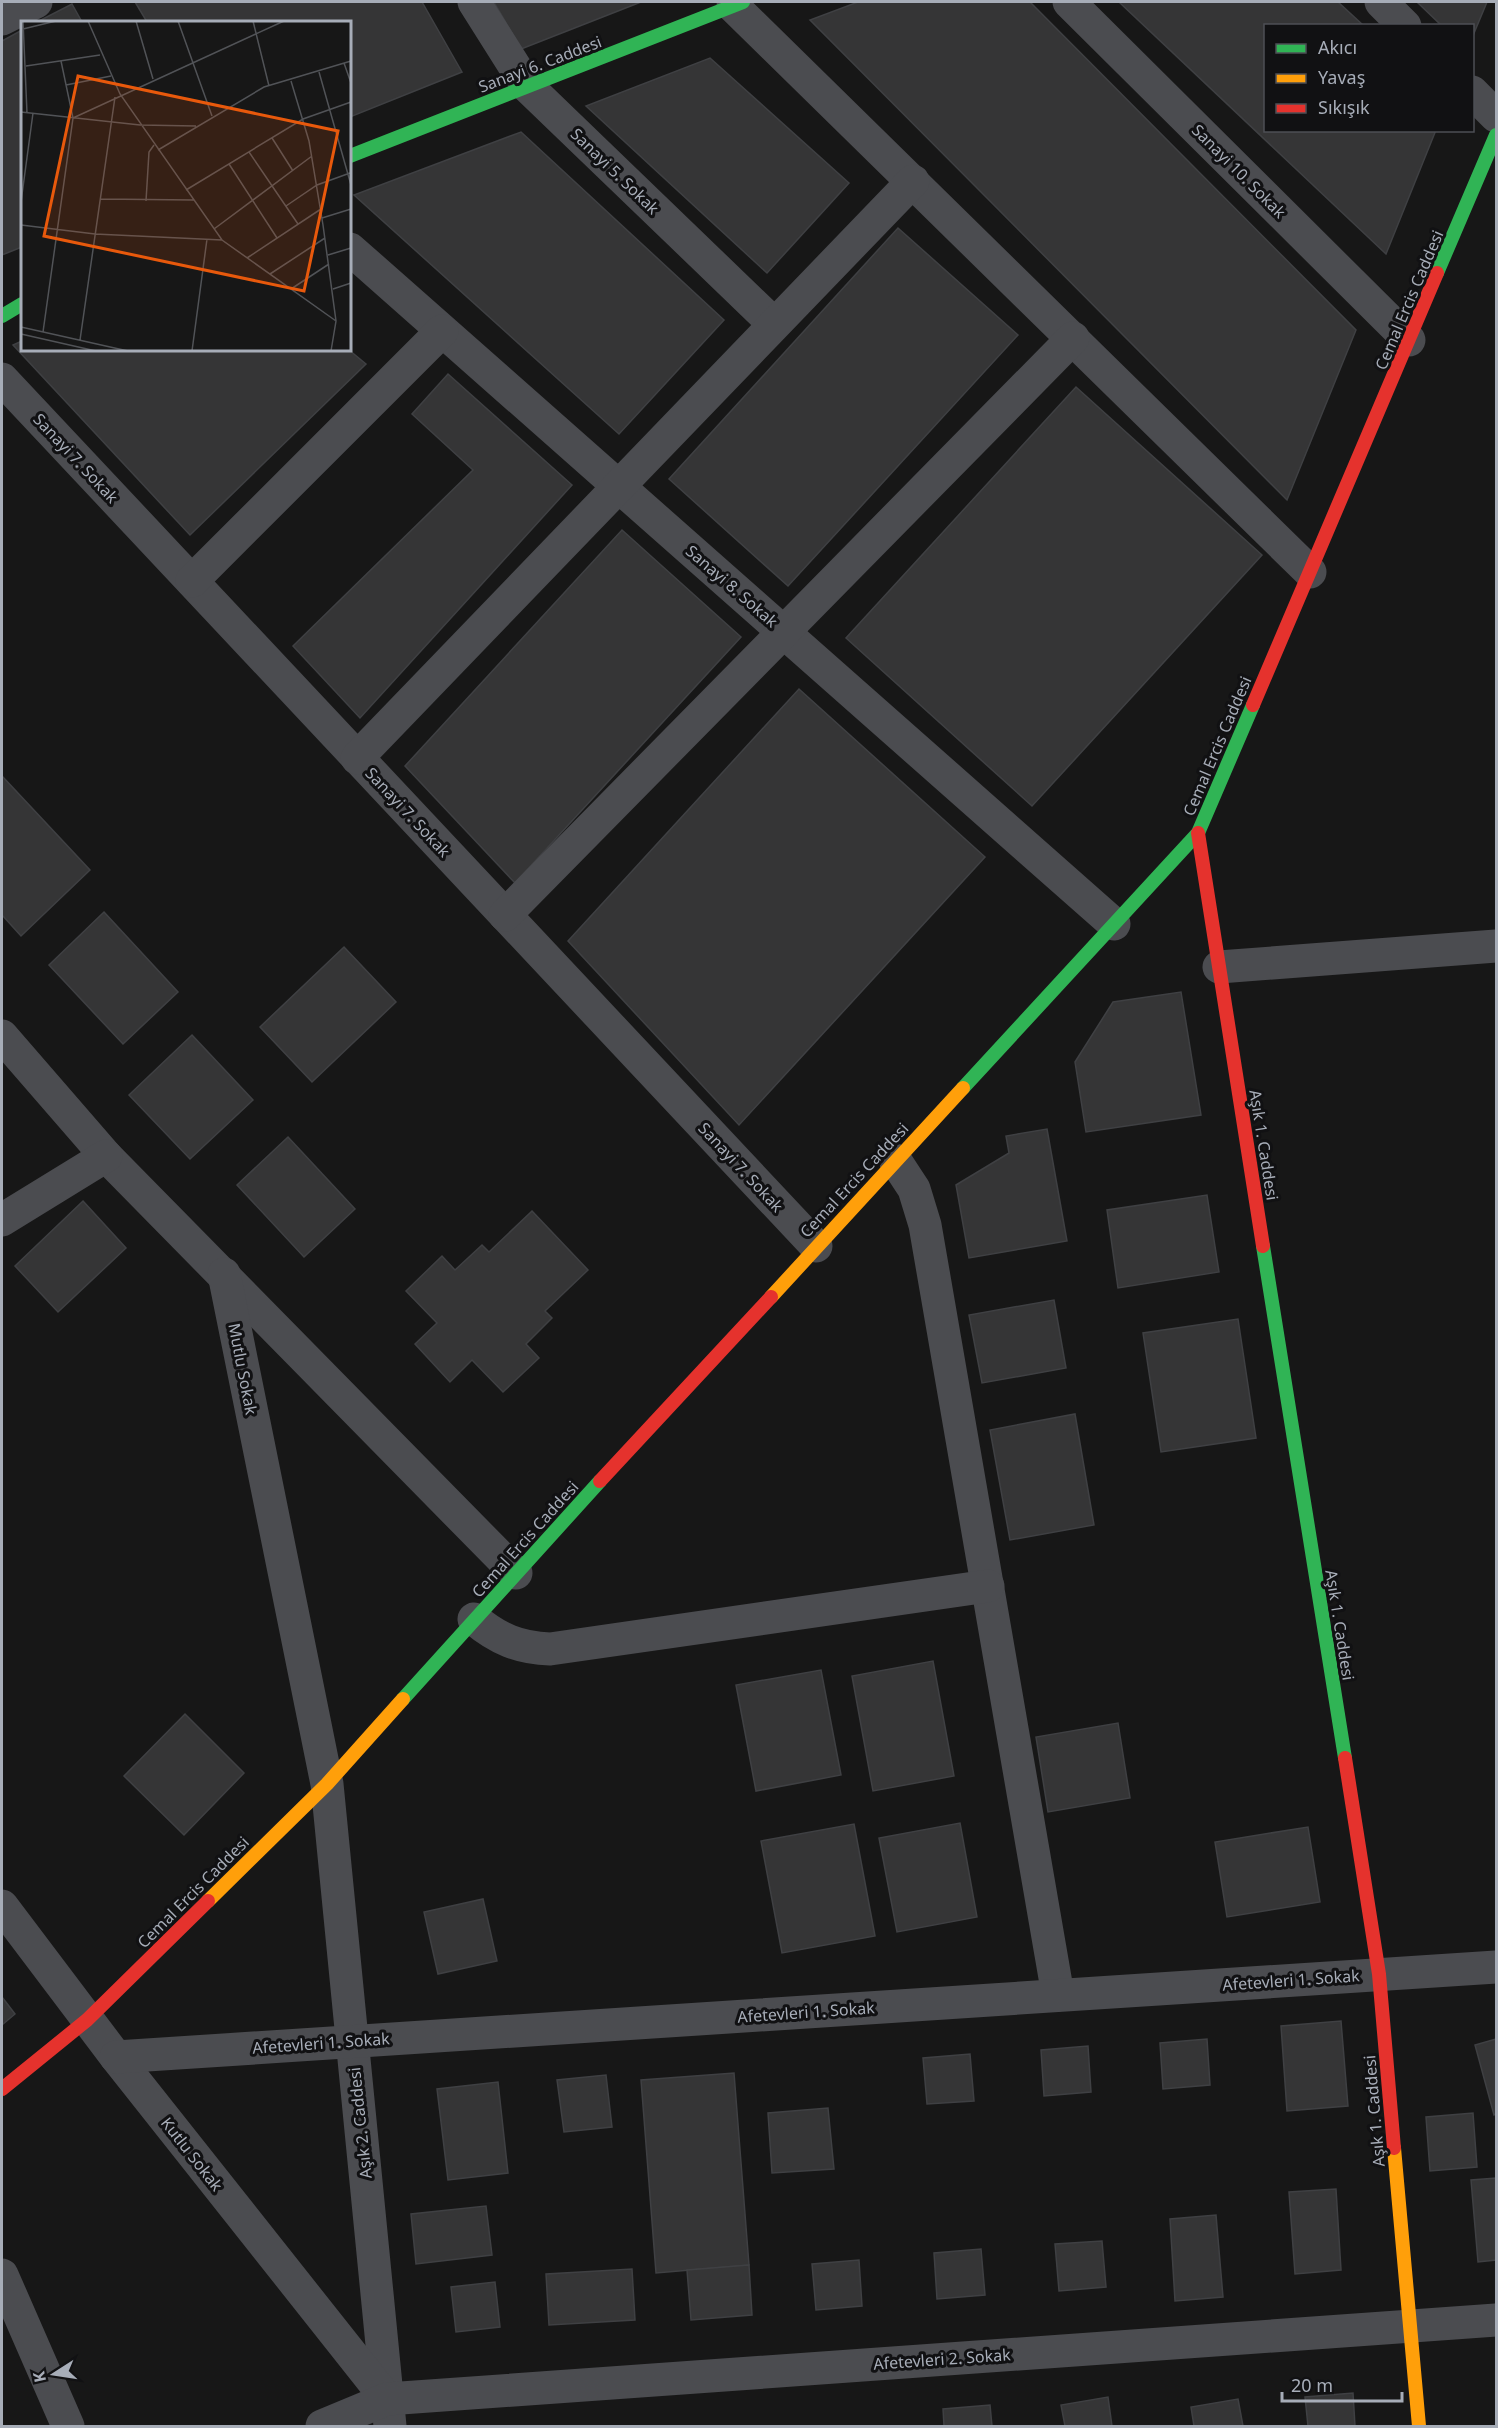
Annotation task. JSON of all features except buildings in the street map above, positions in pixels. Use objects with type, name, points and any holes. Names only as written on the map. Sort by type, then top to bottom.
[{"type":"street","points":[[2,20],[36,2]]},
{"type":"street","name":"Sanayi 5. Sokak","points":[[474,2],[527,86],[774,324]]},
{"type":"street","name":"Sanayi 10. Sokak","points":[[1069,2],[1409,340]]},
{"type":"street","points":[[1381,2],[1403,24]]},
{"type":"street","points":[[738,4],[912,181],[1310,572]]},
{"type":"street","name":"Sanayi 6. Caddesi","points":[[351,156],[738,4]]},
{"type":"street","points":[[1474,93],[1497,116]]},
{"type":"street","name":"Cemal Ercis Caddesi","points":[[2,2089],[87,2020],[327,1784],[516,1573],[1198,833],[1497,135]]},
{"type":"street","points":[[357,758],[912,181]]},
{"type":"street","name":"Sanayi 8. Sokak","points":[[351,250],[1114,924]]},
{"type":"street","points":[[2,316],[21,305]]},
{"type":"street","points":[[192,581],[442,331]]},
{"type":"street","points":[[505,915],[1072,338]]},
{"type":"street","name":"Sanayi 7. Sokak","points":[[2,379],[816,1246]]},
{"type":"street","name":"Aşık 1. Caddesi","points":[[1198,833],[1378,1974],[1419,2427]]},
{"type":"street","points":[[1219,967],[1497,946]]},
{"type":"street","points":[[2,1036],[106,1156],[516,1573]]},
{"type":"street","points":[[2,1221],[106,1156]]},
{"type":"street","points":[[895,1160],[914,1189],[925,1225],[1058,1995]]},
{"type":"street","name":"Mutlu Sokak","points":[[224,1274],[327,1784]]},
{"type":"street","points":[[474,1619],[491,1634],[511,1644],[550,1649],[988,1586]]},
{"type":"street","name":"Aşık 2. Caddesi","points":[[327,1784],[388,2413]]},
{"type":"street","name":"Kutlu Sokak","points":[[2,1906],[388,2413]]},
{"type":"street","name":"Afetevleri 1. Sokak","points":[[116,2057],[1497,1966]]},
{"type":"street","points":[[2,2275],[68,2427]]},
{"type":"street","name":"Afetevleri 2. Sokak","points":[[322,2427],[388,2413],[1497,2320]]},
{"type":"traffic: fast","points":[[351,156],[743,2]]},
{"type":"traffic: fast","points":[[1437,273],[1496,135]]},
{"type":"traffic: fast","points":[[2,316],[21,305]]},
{"type":"traffic: fast","points":[[963,1088],[1198,833],[1253,705]]},
{"type":"traffic: fast","points":[[1263,1246],[1345,1758]]},
{"type":"traffic: fast","points":[[403,1699],[600,1481]]},
{"type":"traffic: slow","points":[[771,1297],[963,1088]]},
{"type":"traffic: slow","points":[[208,1901],[327,1784],[403,1699]]},
{"type":"traffic: slow","points":[[1394,2148],[1419,2426]]},
{"type":"traffic: jam","points":[[1253,705],[1437,273]]},
{"type":"traffic: jam","points":[[1198,833],[1263,1246]]},
{"type":"traffic: jam","points":[[600,1481],[771,1297]]},
{"type":"traffic: jam","points":[[1345,1758],[1379,1974],[1394,2148]]},
{"type":"traffic: jam","points":[[2,2089],[87,2020],[208,1901]]}]
